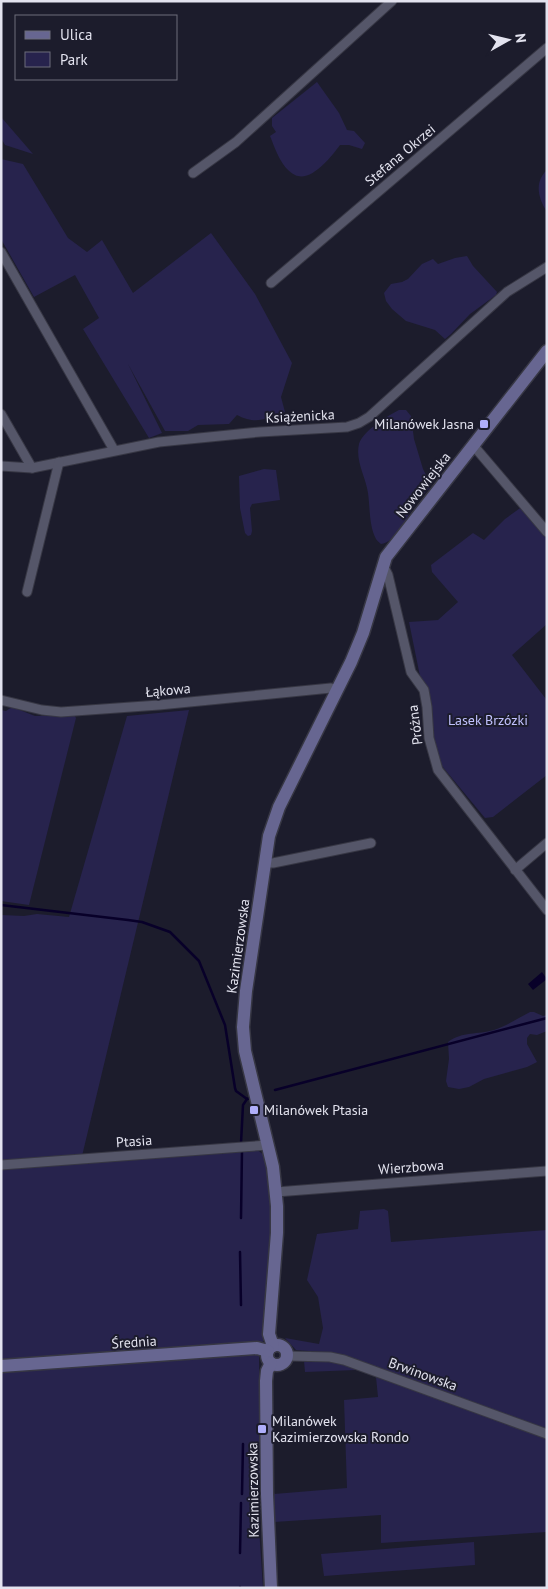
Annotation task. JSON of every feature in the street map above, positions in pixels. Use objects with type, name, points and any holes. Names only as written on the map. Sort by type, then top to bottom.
[{"type":"street","points":[[193,173],[236,142],[392,1]]},
{"type":"street","name":"Stefana Okrzei","points":[[271,283],[547,48]]},
{"type":"street","points":[[1,252],[114,450]]},
{"type":"street","name":"Książenicka","points":[[1,466],[32,468],[159,442],[260,432],[347,427],[359,423],[369,417],[426,367],[507,292],[547,268]]},
{"type":"street","name":"Nowowiejska","points":[[382,569],[386,557],[547,351]]},
{"type":"street","points":[[1,414],[32,468]]},
{"type":"street","points":[[474,445],[547,532]]},
{"type":"street","points":[[27,592],[60,462]]},
{"type":"street","name":"Kazimierzowska","points":[[271,1588],[267,1494],[266,1371],[271,1353],[269,1334],[277,1227],[276,1192],[268,1146],[245,1051],[243,1026],[246,991],[269,836],[279,807],[337,690],[368,619],[382,569]]},
{"type":"street","name":"Próżna","points":[[382,569],[388,575],[411,672],[424,690],[429,738],[438,770],[547,910]]},
{"type":"street","name":"Łąkowa","points":[[1,700],[42,710],[60,712],[159,706],[331,688],[337,690]]},
{"type":"street","points":[[264,863],[273,863],[371,843]]},
{"type":"street","points":[[515,870],[547,844]]},
{"type":"street","name":"Ptasia","points":[[1,1165],[268,1146]]},
{"type":"street","name":"Wierzbowa","points":[[276,1192],[547,1170]]},
{"type":"street","points":[[271,1353],[276,1345],[283,1346],[288,1356]]},
{"type":"street","name":"Średnia","points":[[1,1366],[257,1348],[271,1353]]},
{"type":"street","name":"Brwinowska","points":[[288,1356],[330,1357],[344,1360],[547,1434]]},
{"type":"green space","points":[[317,82],[339,113],[347,130],[354,131],[365,143],[362,149],[349,145],[340,145],[321,167],[314,172],[308,175],[295,175],[286,168],[270,136],[276,132],[272,126],[272,118]]},
{"type":"green space","points":[[1,117],[33,154],[5,145],[1,138]]},
{"type":"green space","points":[[1,159],[23,164],[68,238],[87,252],[102,240],[133,293],[211,233],[255,294],[292,363],[281,397],[285,412],[261,420],[250,420],[237,415],[229,424],[198,425],[188,431],[165,431],[128,364],[162,433],[149,438],[83,329],[99,318],[75,275],[34,297],[1,239]]},
{"type":"green space","points":[[547,170],[547,212],[541,201],[539,185]]},
{"type":"green space","points":[[467,256],[473,266],[497,292],[496,295],[470,314],[445,339],[435,330],[406,321],[386,301],[384,293],[391,284],[408,279],[422,264],[433,259],[438,264]]},
{"type":"green space","points":[[399,410],[406,410],[411,416],[414,439],[430,488],[417,500],[397,533],[387,542],[381,544],[376,539],[372,528],[369,498],[358,457],[358,450],[361,439],[370,429]]},
{"type":"green space","points":[[264,469],[276,470],[280,500],[252,504],[250,508],[252,531],[251,535],[248,536],[245,533],[240,508],[239,476]]},
{"type":"green space","name":"Lasek Brzózki","points":[[523,506],[547,535],[547,624],[512,655],[546,699],[547,775],[493,817],[485,818],[437,760],[409,622],[438,620],[458,602],[432,572],[431,565],[473,533],[484,540],[505,519]]},
{"type":"green space","points":[[12,707],[35,716],[74,715],[76,718],[29,905],[1,901],[1,710],[6,711]]},
{"type":"green space","points":[[189,710],[82,1156],[256,1149],[264,1155],[271,1191],[272,1225],[265,1338],[262,1343],[1,1361],[1,915],[24,916],[37,914],[69,917],[127,716]]},
{"type":"green space","points":[[530,1012],[543,1016],[547,1015],[547,1031],[537,1035],[530,1034],[527,1038],[527,1044],[537,1062],[527,1067],[484,1079],[469,1087],[459,1089],[448,1087],[446,1081],[449,1059],[448,1042],[459,1036],[488,1032],[499,1028]]},
{"type":"green space","points":[[384,1209],[388,1211],[391,1242],[547,1230],[547,1431],[330,1353],[296,1350],[285,1338],[319,1344],[323,1328],[318,1297],[307,1280],[317,1234],[358,1229],[360,1211]]},
{"type":"green space","points":[[259,1353],[260,1469],[257,1497],[263,1588],[1,1588],[1,1371]]},
{"type":"green space","points":[[304,1361],[344,1364],[356,1370],[305,1372]]},
{"type":"green space","points":[[376,1377],[547,1438],[547,1532],[381,1543],[381,1515],[274,1522],[274,1494],[347,1488],[344,1400],[378,1397]]},
{"type":"green space","points":[[474,1542],[475,1565],[324,1576],[321,1554]]},
{"type":"shaded area","points":[[542,972],[547,979],[533,990],[528,984]]},
{"type":"waterway","points":[[1,905],[142,922],[170,932],[199,961],[225,1025],[236,1091],[247,1099],[250,1098]]},
{"type":"waterway","points":[[275,1090],[547,1018]]},
{"type":"waterway","points":[[241,1143],[243,1105],[247,1099]]},
{"type":"waterway","points":[[241,1218],[242,1150]]},
{"type":"waterway","points":[[240,1252],[241,1305]]},
{"type":"waterway","points":[[242,1494],[243,1444]]},
{"type":"waterway","points":[[240,1553],[241,1503]]},
{"type":"place","name":"Milanówek Jasna","points":[[484,424]]},
{"type":"place","name":"Milanówek Ptasia","points":[[254,1110]]},
{"type":"place","name":"Milanówek Kazimierzowska Rondo","points":[[262,1429]]}]
